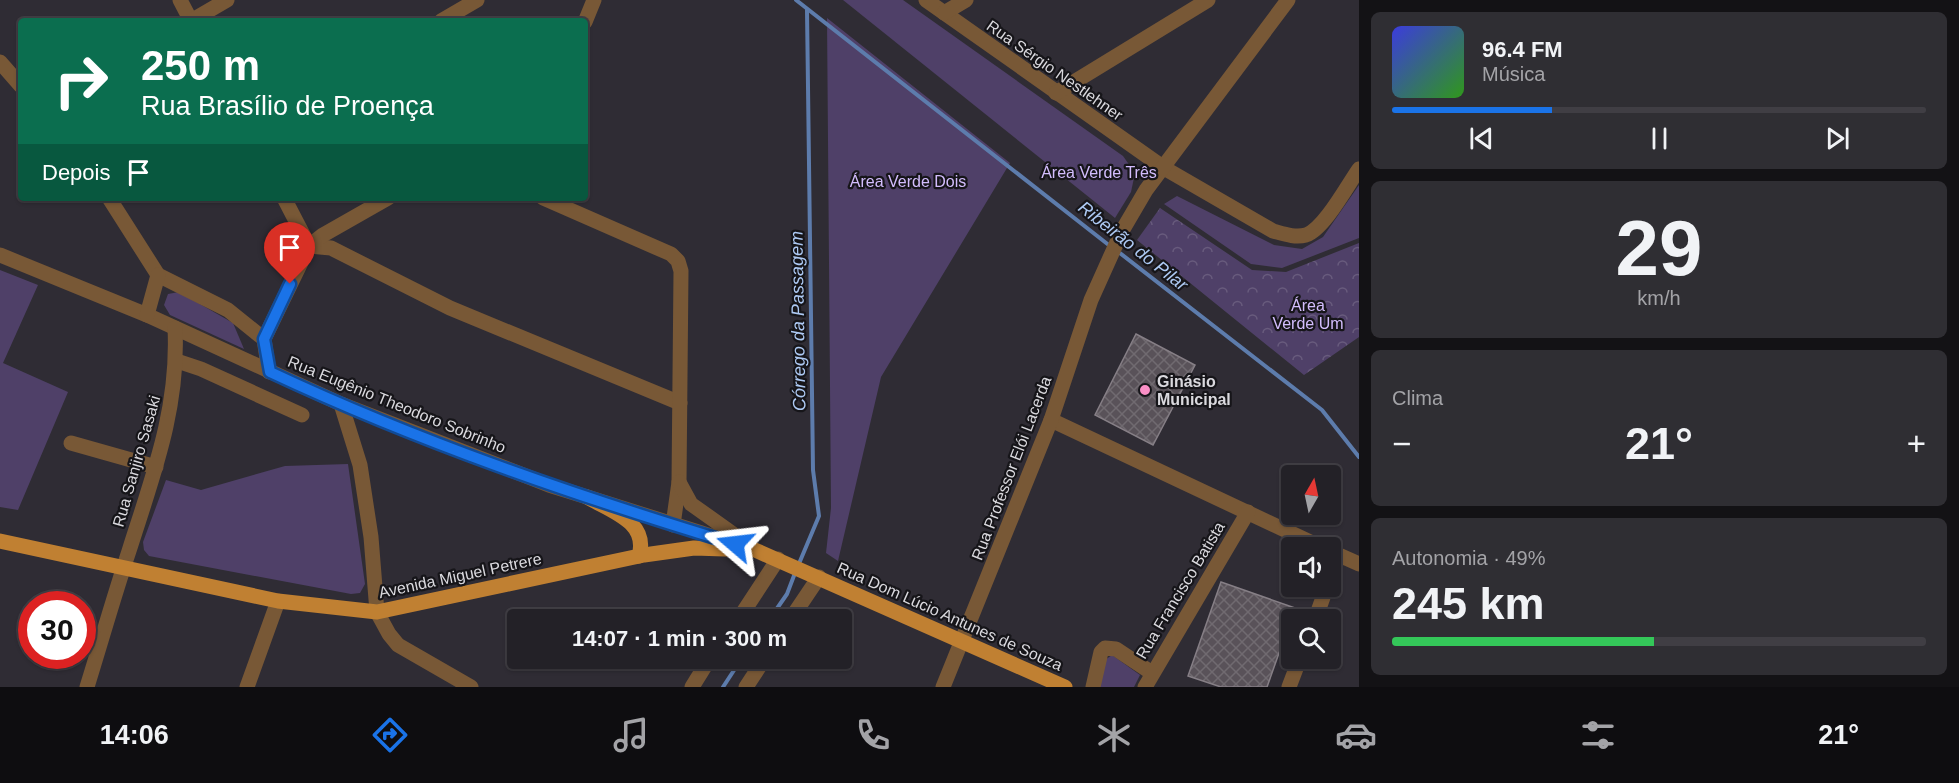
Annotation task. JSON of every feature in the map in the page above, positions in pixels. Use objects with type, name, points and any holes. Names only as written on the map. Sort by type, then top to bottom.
[{"type":"main road","points":[[587,497],[630,522],[639,530],[642,545],[639,556]]},
{"type":"main road","name":"Avenida Miguel Petrere","points":[[0,541],[278,601],[377,612],[639,556],[694,548],[755,550],[782,561]]},
{"type":"main road","name":"Rua Dom Lúcio Antunes de Souza","points":[[782,561],[1065,687]]},
{"type":"street","points":[[180,0],[189,18]]},
{"type":"street","points":[[196,18],[227,0]]},
{"type":"street","points":[[446,18],[477,0]]},
{"type":"street","points":[[587,18],[594,0]]},
{"type":"street","name":"Rua Sérgio Nestlehner","points":[[926,0],[1164,168],[1273,231],[1292,236],[1305,235],[1317,229],[1359,169]]},
{"type":"street","points":[[944,13],[966,0]]},
{"type":"street","points":[[1056,93],[1208,0]]},
{"type":"street","points":[[1164,168],[1286,1]]},
{"type":"street","points":[[0,62],[18,83]]},
{"type":"street","name":"Rua Professor Elói Lacerda","points":[[943,687],[1051,420],[1091,300],[1108,260],[1146,190],[1164,168]]},
{"type":"street","points":[[111,201],[129,225],[158,275],[228,310],[264,339]]},
{"type":"street","points":[[286,201],[309,246]]},
{"type":"street","points":[[270,372],[264,339],[309,246],[323,235],[383,201]]},
{"type":"street","points":[[550,201],[671,254],[678,261],[681,271],[680,482],[673,525]]},
{"type":"street","points":[[309,246],[331,248],[450,308],[680,403]]},
{"type":"street","name":"Rua Eugênio Theodoro Sobrinho","points":[[0,255],[147,315],[341,404],[587,497],[755,550]]},
{"type":"street","points":[[147,315],[158,275]]},
{"type":"street","name":"Rua Sanjiro Sasaki","points":[[87,687],[156,467],[173,402],[177,361],[176,328]]},
{"type":"street","points":[[177,361],[201,369],[302,415]]},
{"type":"street","points":[[341,404],[360,465],[371,537],[377,612],[398,645],[471,687]]},
{"type":"street","points":[[1051,420],[1299,537]]},
{"type":"street","points":[[71,442],[156,467]]},
{"type":"street","points":[[680,482],[691,504],[755,550]]},
{"type":"street","name":"Rua Francisco Batista","points":[[1149,680],[1248,513]]},
{"type":"street","points":[[1341,556],[1359,564]]},
{"type":"street","points":[[746,609],[782,561]]},
{"type":"street","points":[[796,609],[814,575]]},
{"type":"street","points":[[247,687],[278,601]]},
{"type":"street","points":[[1093,687],[1101,652],[1105,648],[1116,649],[1149,680]]},
{"type":"street","points":[[692,687],[703,669]]},
{"type":"street","points":[[746,687],[758,669]]},
{"type":"street","points":[[1289,687],[1296,669]]},
{"type":"green space","name":"Área Verde Três","points":[[843,0],[903,0],[1123,156],[1135,173],[1131,192],[1115,218]]},
{"type":"green space","name":"Área Verde Dois","points":[[827,18],[1010,163],[881,377],[838,561],[826,553],[831,508]]},
{"type":"green space","points":[[1359,185],[1359,238],[1282,268],[1251,264],[1164,204],[1177,196],[1274,245],[1302,249],[1323,237]]},
{"type":"green space","name":"Área Verde Um","points":[[1160,208],[1252,270],[1286,272],[1359,243],[1359,337],[1304,375],[1137,240]]},
{"type":"green space","points":[[0,270],[38,285],[3,363],[68,392],[18,510],[0,507]]},
{"type":"green space","points":[[179,292],[233,323],[244,349],[170,315],[164,305],[168,294]]},
{"type":"green space","points":[[348,464],[365,584],[360,593],[351,594],[149,556],[144,550],[143,542],[166,480],[201,490],[285,466]]},
{"type":"green space","points":[[1112,655],[1140,675],[1134,687],[1092,687],[1105,660]]},
{"type":"building","name":"Ginásio Municipal","points":[[1136,334],[1195,365],[1153,445],[1095,415]]},
{"type":"building","points":[[1221,582],[1295,608],[1281,609],[1281,648],[1267,687],[1221,687],[1188,676]]},
{"type":"waterway","name":"Ribeirão do Pilar","points":[[796,0],[1110,246]]},
{"type":"waterway","name":"Córrego da Passagem","points":[[798,566],[819,516],[813,470],[807,10]]},
{"type":"waterway","name":"Ribeirão do Pilar","points":[[1116,250],[1322,410],[1359,457]]},
{"type":"waterway","name":"Córrego da Passagem","points":[[777,609],[787,594],[795,573]]},
{"type":"waterway","name":"Córrego da Passagem","points":[[723,687],[735,669]]},
{"type":"place","name":"Ginásio Municipal","points":[[1145,390]]},
{"type":"route","points":[[290,284],[264,339],[270,372],[341,404],[549,485],[735,544]]}]
